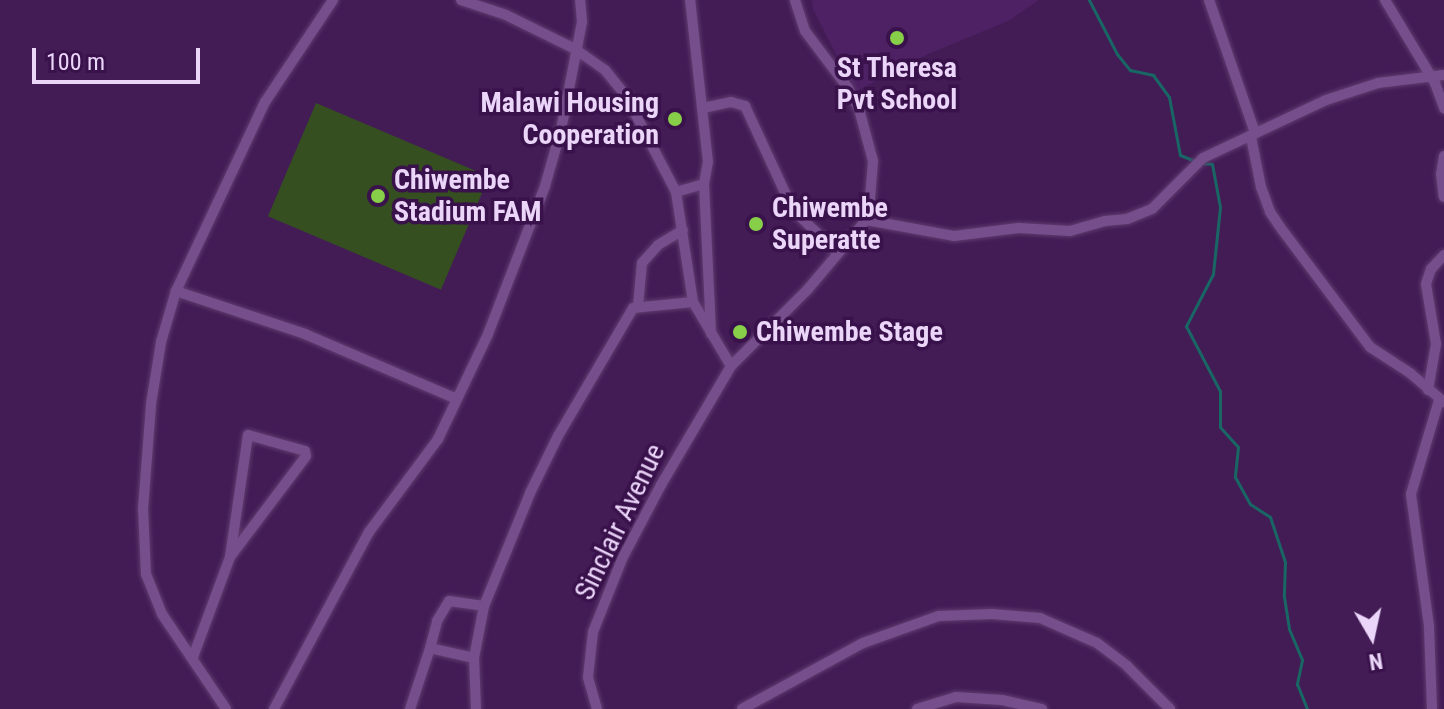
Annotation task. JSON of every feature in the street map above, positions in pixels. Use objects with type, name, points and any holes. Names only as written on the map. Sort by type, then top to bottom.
[{"type":"street","points":[[226,709],[164,617],[151,589],[145,566],[143,533],[151,404],[161,342],[176,291],[265,102],[333,0]]},
{"type":"street","points":[[461,0],[506,15],[575,49],[605,70],[626,96],[676,192],[693,302],[731,366]]},
{"type":"street","points":[[274,709],[289,687],[324,611],[361,545],[438,439],[501,304],[545,186],[561,130],[582,22],[580,0]]},
{"type":"street","points":[[690,0],[708,162],[704,184],[711,336]]},
{"type":"street","points":[[795,0],[805,31],[854,96],[870,142],[874,180],[866,220],[948,236],[1019,228],[1070,231],[1150,211],[1178,182],[1188,177],[1203,158],[1358,89],[1430,74],[1444,75]]},
{"type":"street","points":[[1209,0],[1253,135],[1261,187],[1270,212],[1370,347],[1414,376],[1441,401],[1411,494],[1429,626],[1432,709]]},
{"type":"street","points":[[1385,0],[1430,74],[1444,108]]},
{"type":"street","points":[[703,108],[731,102],[745,106],[793,210],[837,252]]},
{"type":"street","points":[[1444,156],[1441,174],[1444,197]]},
{"type":"street","points":[[676,192],[704,184]]},
{"type":"street","name":"Sinclair Avenue","points":[[597,709],[589,684],[589,653],[615,575],[661,485],[731,366],[804,293],[866,220]]},
{"type":"street","points":[[638,306],[642,263],[658,245],[683,230]]},
{"type":"street","points":[[1428,390],[1436,344],[1426,284],[1431,269],[1444,255]]},
{"type":"street","points":[[176,291],[305,334],[457,399]]},
{"type":"street","points":[[476,709],[474,658],[484,606],[530,493],[558,436],[626,317],[638,306],[693,302]]},
{"type":"street","points":[[193,657],[230,557],[248,435],[306,452],[230,557]]},
{"type":"street","points":[[410,709],[437,621],[449,601],[484,606]]},
{"type":"street","points":[[742,709],[863,643],[933,618],[992,614],[1040,618],[1097,643],[1127,666],[1170,709]]},
{"type":"street","points":[[430,648],[474,658]]},
{"type":"street","points":[[917,709],[951,698],[1042,709]]},
{"type":"street","points":[[760,701],[769,709]]},
{"type":"shaded area","name":"St Theresa Pvt School","points":[[812,0],[1039,0],[1008,21],[926,55],[855,92],[813,9]]},
{"type":"green space","name":"Chiwembe Stadium FAM","points":[[316,103],[489,176],[441,290],[268,216]]},
{"type":"waterway","points":[[1089,0],[1117,54],[1130,70],[1153,75],[1169,97],[1180,155],[1195,161]]},
{"type":"waterway","points":[[1202,163],[1212,164],[1220,207],[1213,274],[1186,326],[1220,391],[1220,427],[1238,447],[1235,477],[1250,504],[1270,517],[1285,562],[1284,597],[1289,629],[1302,660],[1297,684],[1307,709]]},
{"type":"place","name":"St Theresa Pvt School","points":[[897,38]]},
{"type":"place","name":"Malawi Housing Cooperation","points":[[675,119]]},
{"type":"place","name":"Chiwembe Stadium FAM","points":[[378,196]]},
{"type":"place","name":"Chiwembe Superatte","points":[[756,224]]},
{"type":"place","name":"Chiwembe Stage","points":[[740,332]]}]
